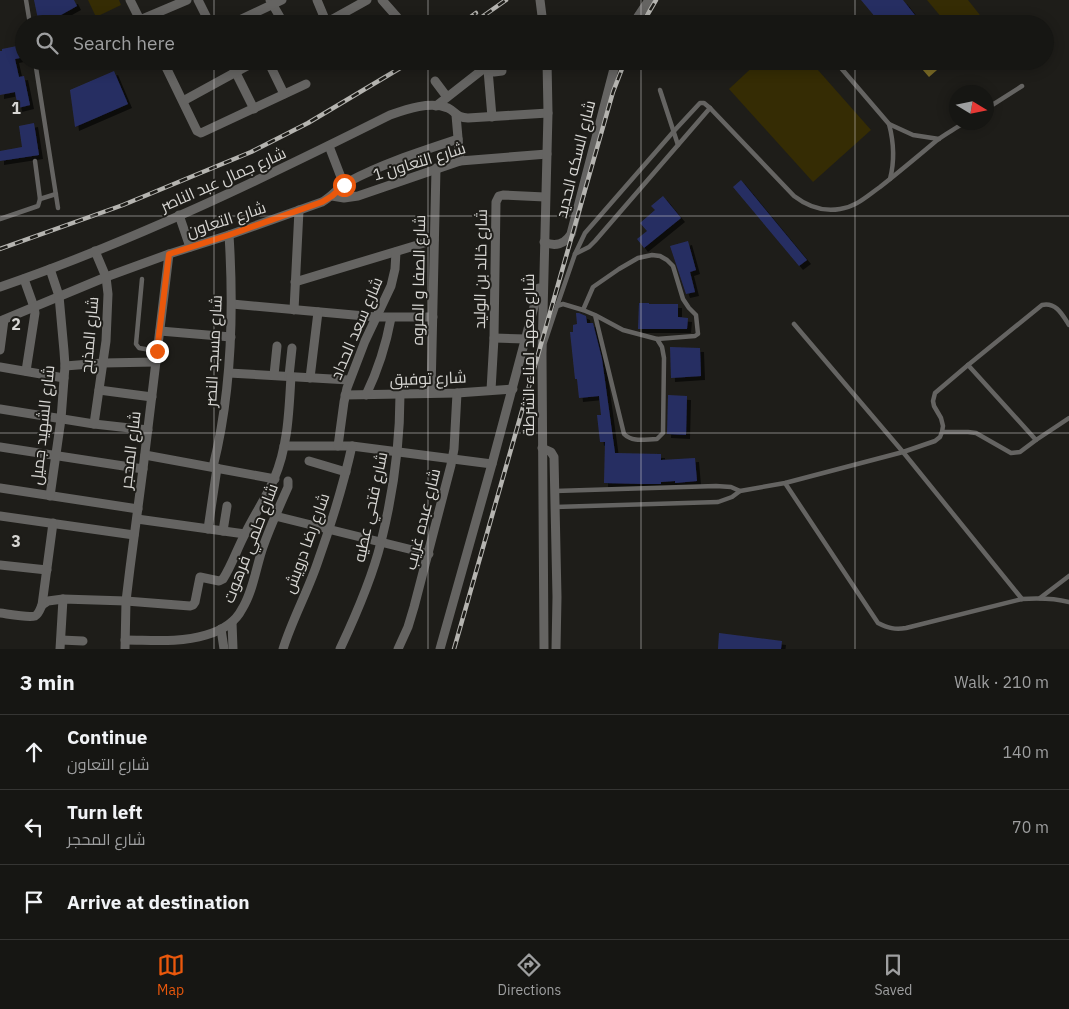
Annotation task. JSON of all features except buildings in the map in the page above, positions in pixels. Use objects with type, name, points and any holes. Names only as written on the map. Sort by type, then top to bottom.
[{"type":"street","points":[[130,0],[138,15]]},
{"type":"street","points":[[156,15],[187,0]]},
{"type":"street","points":[[198,0],[206,15]]},
{"type":"street","points":[[247,15],[271,2],[282,0]]},
{"type":"street","points":[[317,0],[323,15]]},
{"type":"street","points":[[340,15],[367,0]]},
{"type":"street","points":[[382,0],[393,15]]},
{"type":"street","points":[[540,0],[542,15]]},
{"type":"street","points":[[639,15],[649,0]]},
{"type":"street","points":[[271,2],[279,15]]},
{"type":"street","points":[[167,70],[197,131],[201,133],[306,84]]},
{"type":"street","points":[[234,70],[254,108]]},
{"type":"street","points":[[182,102],[240,70]]},
{"type":"street","points":[[272,70],[284,94]]},
{"type":"street","points":[[436,106],[482,70]]},
{"type":"street","points":[[492,117],[488,70],[494,72],[502,71]]},
{"type":"street","name":"شارع معهد امناء الشرطة","points":[[544,649],[542,354],[548,113],[547,70]]},
{"type":"street","name":"شارع السكه الحديد","points":[[544,242],[559,244],[571,234],[614,70]]},
{"type":"street","points":[[435,82],[447,97]]},
{"type":"street","name":"شارع جمال عبد الناصر","points":[[0,287],[50,269],[179,216],[296,162],[390,115],[412,108],[436,106],[449,109],[456,115],[464,118],[548,113]]},
{"type":"street","points":[[456,115],[460,161]]},
{"type":"street","name":"شارع التعاون","points":[[2,320],[106,277],[322,202],[356,178],[458,139]]},
{"type":"street","points":[[329,146],[344,185]]},
{"type":"street","name":"شارع التعاون 1","points":[[332,196],[344,198],[358,196],[460,161],[547,154]]},
{"type":"street","name":"شارع الصفا و المروه","points":[[431,393],[436,168]]},
{"type":"street","name":"شارع خالد بن الوليد","points":[[491,390],[497,198],[503,195],[546,197]]},
{"type":"street","points":[[294,310],[299,210]]},
{"type":"street","points":[[179,216],[190,248]]},
{"type":"street","name":"شارع مسجد النصر","points":[[208,529],[229,373],[232,304],[229,235]]},
{"type":"street","points":[[295,282],[434,240]]},
{"type":"street","name":"شارع المذبح","points":[[94,424],[108,318],[106,277],[95,251]]},
{"type":"street","name":"شارع سعد الحداد","points":[[338,446],[349,380],[394,278],[396,252]]},
{"type":"street","name":"شارع المحجر","points":[[125,644],[126,601],[169,254]]},
{"type":"street","name":"شارع الشهيد جميل","points":[[50,269],[59,296],[65,366],[50,496]]},
{"type":"street","points":[[440,649],[513,389],[543,273]]},
{"type":"street","points":[[24,279],[34,307],[35,319],[26,371]]},
{"type":"street","points":[[232,304],[376,318],[433,318]]},
{"type":"street","points":[[310,378],[318,312]]},
{"type":"street","points":[[366,395],[382,357],[391,318]]},
{"type":"street","points":[[0,350],[2,320]]},
{"type":"street","points":[[160,331],[231,337]]},
{"type":"street","points":[[494,338],[526,339]]},
{"type":"street","points":[[274,375],[277,346]]},
{"type":"street","points":[[42,606],[48,601],[63,598],[190,606],[195,601],[199,578],[219,581],[223,579],[275,479],[284,446],[288,421],[292,348]]},
{"type":"street","points":[[65,366],[156,362]]},
{"type":"street","points":[[0,367],[64,378]]},
{"type":"street","points":[[229,373],[349,380]]},
{"type":"street","name":"شارع توفيق","points":[[345,395],[513,389]]},
{"type":"street","points":[[99,390],[152,397]]},
{"type":"street","name":"شارع عبده غريب","points":[[398,649],[414,607],[429,554],[452,458],[455,439],[457,392]]},
{"type":"street","name":"شارع فتحي عطيه","points":[[340,649],[369,580],[381,542],[397,451],[400,394]]},
{"type":"street","points":[[0,409],[94,424],[148,430]]},
{"type":"street","points":[[284,446],[352,446],[492,464]]},
{"type":"street","name":"شارع رضا درويش","points":[[283,649],[317,564],[346,472],[352,446]]},
{"type":"street","points":[[0,447],[143,469]]},
{"type":"street","points":[[542,448],[549,450],[553,454],[556,649]]},
{"type":"street","points":[[145,455],[275,479]]},
{"type":"street","points":[[309,461],[346,472]]},
{"type":"street","name":"شارع حلمي فرهوت","points":[[125,644],[177,644],[205,636],[232,622],[242,610],[248,596],[263,547],[288,487],[288,481]]},
{"type":"street","points":[[0,488],[138,508]]},
{"type":"street","points":[[223,531],[227,506]]},
{"type":"street","points":[[0,516],[134,535]]},
{"type":"street","points":[[275,516],[429,554]]},
{"type":"street","points":[[137,519],[245,534]]},
{"type":"street","points":[[0,614],[34,616],[39,612],[42,606],[53,523]]},
{"type":"street","points":[[0,565],[47,570]]},
{"type":"street","points":[[63,598],[60,645],[83,641]]},
{"type":"street","points":[[232,622],[233,649]]},
{"type":"street","points":[[221,629],[224,649]]},
{"type":"lane","points":[[26,0],[28,15]]},
{"type":"lane","points":[[36,70],[58,208]]},
{"type":"lane","points":[[842,70],[889,124],[894,152],[890,179]]},
{"type":"lane","points":[[994,104],[1022,86]]},
{"type":"lane","points":[[660,90],[678,144]]},
{"type":"lane","points":[[542,354],[575,254],[585,233],[700,103],[704,103],[710,108],[794,196],[802,202],[820,209],[830,210],[850,207],[859,202],[953,130]]},
{"type":"lane","points":[[575,254],[589,247],[595,241],[710,108]]},
{"type":"lane","points":[[889,124],[913,135],[938,140]]},
{"type":"lane","points":[[0,219],[38,206],[40,199],[35,161]]},
{"type":"lane","points":[[40,199],[56,194]]},
{"type":"lane","points":[[557,306],[563,304],[583,310],[623,330],[657,339],[695,336],[698,334],[696,315],[682,299],[673,266],[660,256],[652,255],[638,258],[593,287],[583,310]]},
{"type":"lane","points":[[142,279],[136,344],[140,348],[157,351]]},
{"type":"lane","points":[[555,507],[718,502],[732,497],[740,491],[785,482],[903,452],[935,441],[940,437],[943,426],[934,406],[933,398],[935,393],[1042,305],[1052,305],[1069,325]]},
{"type":"lane","points":[[595,315],[622,428],[628,438],[657,438],[663,432],[664,358],[662,347],[657,339]]},
{"type":"lane","points":[[794,324],[903,452],[1022,599]]},
{"type":"lane","points":[[968,365],[1036,440]]},
{"type":"lane","points":[[942,432],[976,433],[1011,453],[1020,452],[1069,418]]},
{"type":"lane","points":[[785,482],[878,623],[887,628],[897,630],[1022,599],[1040,598],[1069,602]]},
{"type":"lane","points":[[555,491],[716,486],[731,487],[740,491]]},
{"type":"lane","points":[[1040,598],[1069,576]]},
{"type":"shaded area","points":[[88,0],[119,0],[121,5],[100,15],[95,15]]},
{"type":"shaded area","points":[[927,0],[968,0],[980,15],[940,15]]},
{"type":"shaded area","points":[[749,70],[818,70],[871,130],[813,182],[729,89]]},
{"type":"shaded area","points":[[923,70],[937,70],[929,77]]},
{"type":"railway","points":[[485,15],[506,0]]},
{"type":"railway","points":[[647,15],[656,0]]},
{"type":"railway","points":[[0,249],[123,205],[251,152],[308,123],[397,70]]},
{"type":"railway","points":[[454,649],[613,92],[622,70]]},
{"type":"route","points":[[157,351],[169,254],[322,202],[344,185]]}]
